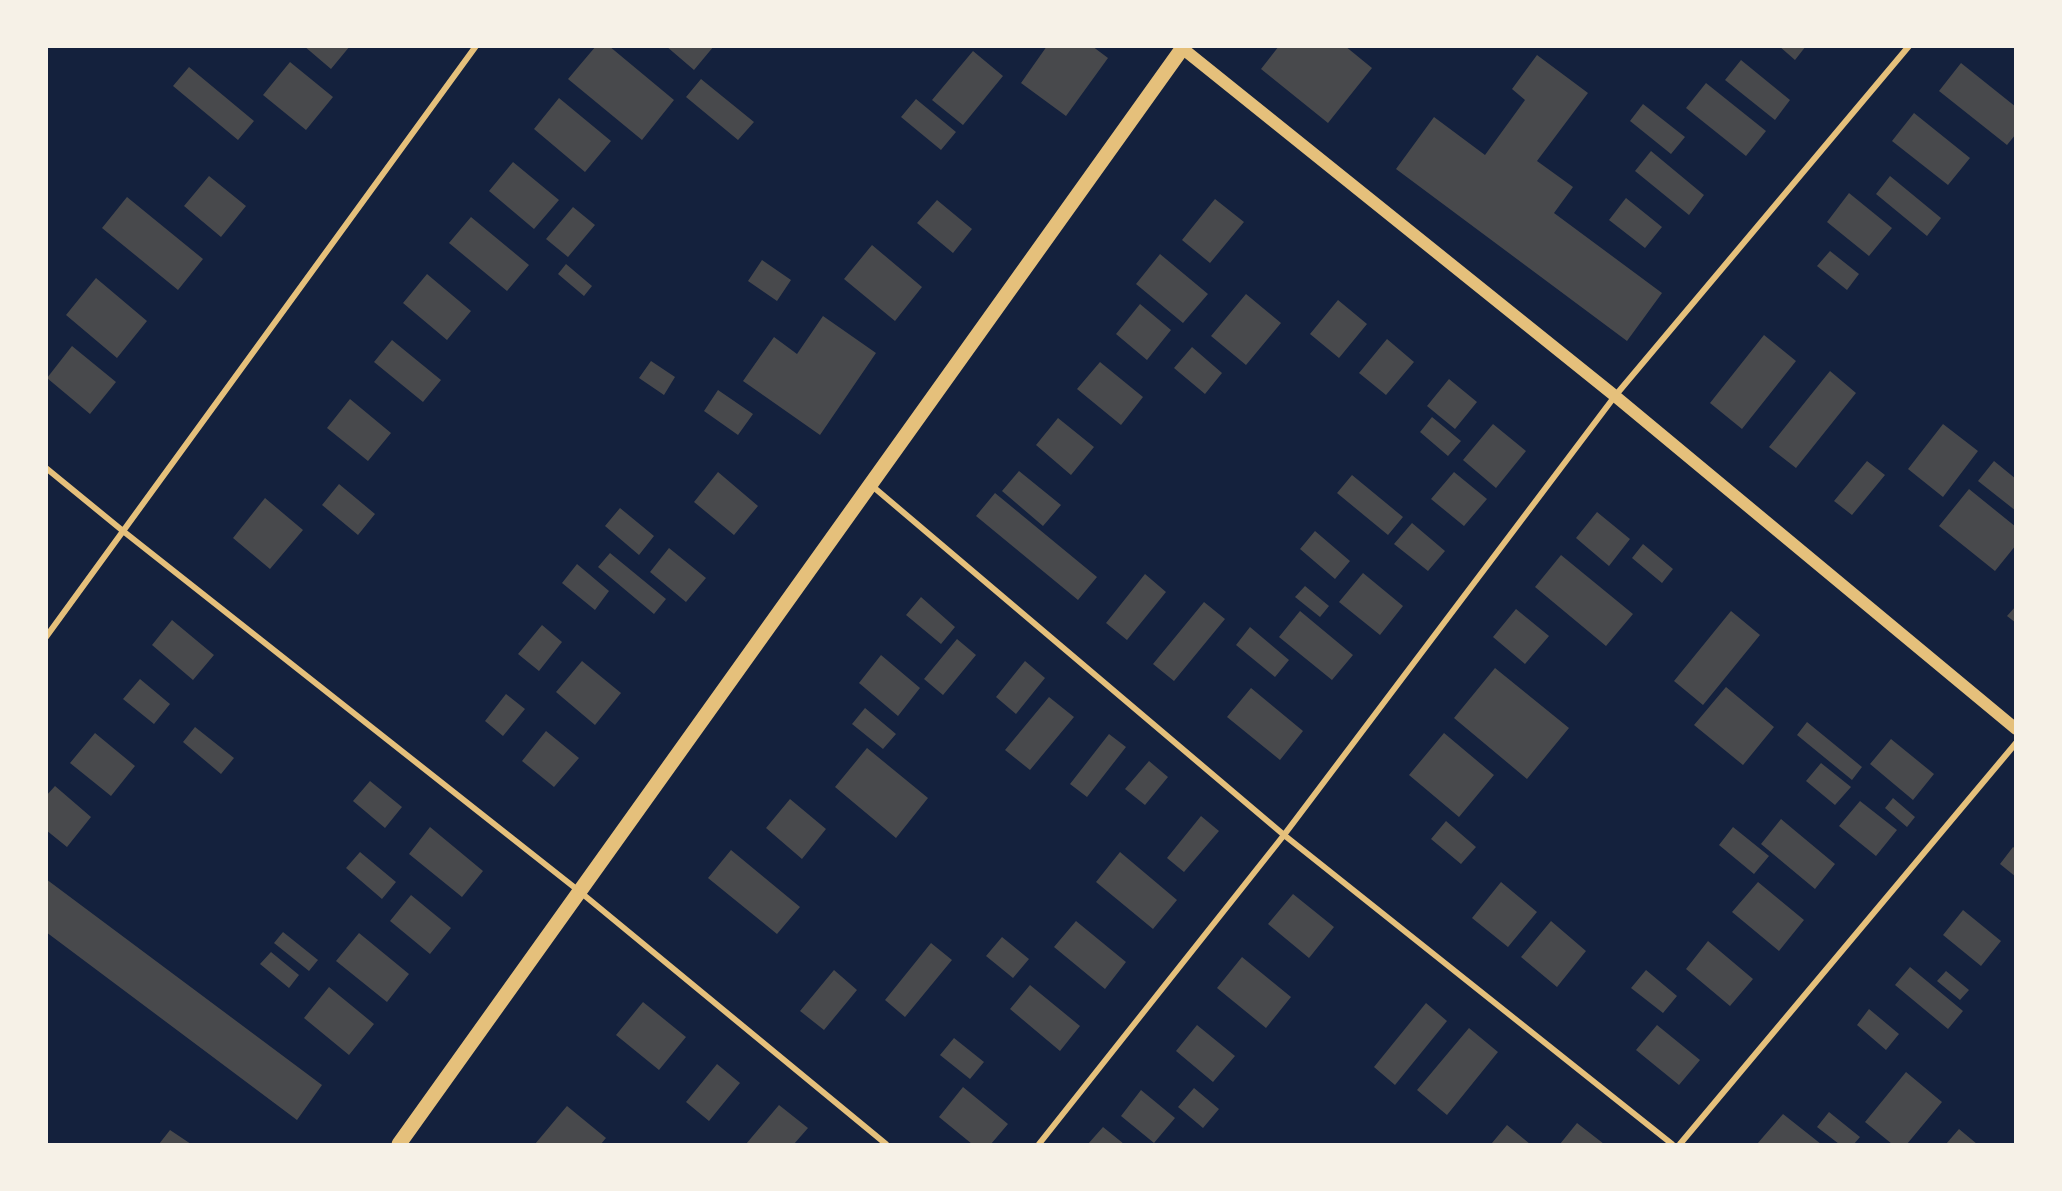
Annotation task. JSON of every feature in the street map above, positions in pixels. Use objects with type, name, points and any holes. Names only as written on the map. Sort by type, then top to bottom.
[{"type":"main road","points":[[399,1144],[1182,47],[1616,396],[2016,729]]},
{"type":"street","points":[[46,637],[476,46]]},
{"type":"street","points":[[1039,1144],[1284,835],[1616,396],[1909,46]]},
{"type":"street","points":[[46,468],[579,891],[886,1144]]},
{"type":"street","points":[[871,485],[1284,835],[1672,1144]]},
{"type":"street","points":[[1680,1144],[2016,743]]},
{"type":"building","points":[[304,46],[350,46],[331,69]]},
{"type":"building","points":[[596,46],[609,46],[674,100],[642,140],[568,79]]},
{"type":"building","points":[[666,46],[714,46],[694,70]]},
{"type":"building","points":[[1047,46],[1092,46],[1108,58],[1066,116],[1021,83]]},
{"type":"building","points":[[1279,46],[1345,46],[1372,68],[1328,123],[1261,69]]},
{"type":"building","points":[[1779,46],[1806,46],[1795,60]]},
{"type":"building","points":[[973,51],[1003,76],[963,125],[932,100]]},
{"type":"building","points":[[1537,55],[1588,93],[1537,161],[1573,187],[1554,213],[1662,293],[1627,341],[1396,169],[1434,117],[1485,155],[1525,100],[1512,89]]},
{"type":"building","points":[[1741,60],[1790,100],[1775,120],[1725,80]]},
{"type":"building","points":[[290,62],[333,97],[306,130],[263,95]]},
{"type":"building","points":[[1961,63],[2016,107],[2016,134],[2007,145],[1939,91]]},
{"type":"building","points":[[189,67],[254,121],[238,140],[173,86]]},
{"type":"building","points":[[701,79],[754,122],[738,140],[686,97]]},
{"type":"building","points":[[1706,83],[1766,131],[1746,156],[1686,108]]},
{"type":"building","points":[[559,98],[611,141],[585,172],[534,129]]},
{"type":"building","points":[[916,99],[956,132],[941,150],[901,117]]},
{"type":"building","points":[[1643,104],[1685,137],[1671,154],[1630,121]]},
{"type":"building","points":[[1914,113],[1970,158],[1948,185],[1892,141]]},
{"type":"building","points":[[1651,151],[1704,195],[1689,215],[1635,171]]},
{"type":"building","points":[[513,162],[559,200],[534,229],[489,191]]},
{"type":"building","points":[[209,176],[246,206],[221,237],[184,206]]},
{"type":"building","points":[[1890,176],[1941,218],[1927,236],[1876,194]]},
{"type":"building","points":[[1849,193],[1892,228],[1869,256],[1827,222]]},
{"type":"building","points":[[127,197],[203,259],[178,290],[102,228]]},
{"type":"building","points":[[1626,198],[1662,227],[1645,248],[1609,220]]},
{"type":"building","points":[[1215,199],[1244,222],[1210,263],[1182,240]]},
{"type":"building","points":[[937,200],[972,229],[953,253],[917,223]]},
{"type":"building","points":[[573,207],[595,225],[568,257],[546,239]]},
{"type":"building","points":[[471,217],[529,265],[507,291],[449,243]]},
{"type":"building","points":[[872,245],[922,287],[895,321],[844,279]]},
{"type":"building","points":[[1830,251],[1859,274],[1847,290],[1817,266]]},
{"type":"building","points":[[1160,254],[1208,294],[1183,323],[1136,284]]},
{"type":"building","points":[[762,260],[791,280],[777,301],[748,281]]},
{"type":"building","points":[[566,264],[592,286],[584,296],[558,274]]},
{"type":"building","points":[[427,274],[471,311],[447,340],[403,303]]},
{"type":"building","points":[[96,278],[147,321],[117,358],[66,315]]},
{"type":"building","points":[[1246,294],[1281,323],[1246,365],[1211,336]]},
{"type":"building","points":[[1338,300],[1367,324],[1339,358],[1310,334]]},
{"type":"building","points":[[1140,304],[1171,330],[1147,360],[1116,334]]},
{"type":"building","points":[[823,316],[876,353],[820,435],[743,381],[774,337],[797,354]]},
{"type":"building","points":[[1764,335],[1796,361],[1742,429],[1710,403]]},
{"type":"building","points":[[1387,339],[1414,362],[1386,395],[1359,373]]},
{"type":"building","points":[[392,340],[441,380],[423,402],[374,362]]},
{"type":"building","points":[[72,346],[116,382],[90,414],[47,378]]},
{"type":"building","points":[[1192,347],[1222,373],[1205,394],[1174,368]]},
{"type":"building","points":[[651,361],[675,377],[664,395],[639,378]]},
{"type":"building","points":[[1100,362],[1143,397],[1121,425],[1077,389]]},
{"type":"building","points":[[1830,371],[1856,393],[1796,468],[1769,447]]},
{"type":"building","points":[[1449,379],[1477,402],[1455,429],[1427,406]]},
{"type":"building","points":[[718,390],[753,414],[738,435],[704,411]]},
{"type":"building","points":[[350,399],[391,433],[368,461],[327,428]]},
{"type":"building","points":[[1432,417],[1461,441],[1448,456],[1420,432]]},
{"type":"building","points":[[1058,418],[1094,447],[1071,475],[1036,445]]},
{"type":"building","points":[[1493,424],[1526,451],[1496,488],[1463,460]]},
{"type":"building","points":[[1943,424],[1978,451],[1943,497],[1908,469]]},
{"type":"building","points":[[1867,461],[1885,475],[1852,515],[1834,501]]},
{"type":"building","points":[[1994,461],[2016,479],[2016,511],[1978,481]]},
{"type":"building","points":[[1019,471],[1061,505],[1043,526],[1002,491]]},
{"type":"building","points":[[718,472],[758,506],[734,535],[694,502]]},
{"type":"building","points":[[1454,472],[1487,499],[1464,526],[1431,499]]},
{"type":"building","points":[[1352,475],[1403,517],[1388,535],[1337,493]]},
{"type":"building","points":[[339,484],[375,514],[358,535],[322,505]]},
{"type":"building","points":[[1969,489],[2016,527],[2016,545],[1995,571],[1939,526]]},
{"type":"building","points":[[995,493],[1097,577],[1078,600],[976,516]]},
{"type":"building","points":[[265,498],[303,530],[270,569],[233,538]]},
{"type":"building","points":[[620,508],[654,536],[639,555],[605,526]]},
{"type":"building","points":[[1597,512],[1630,539],[1609,566],[1576,538]]},
{"type":"building","points":[[1412,523],[1445,551],[1428,571],[1394,544]]},
{"type":"building","points":[[1315,531],[1350,561],[1335,579],[1300,549]]},
{"type":"building","points":[[1643,544],[1673,569],[1662,583],[1632,558]]},
{"type":"building","points":[[669,548],[706,578],[686,602],[650,572]]},
{"type":"building","points":[[610,553],[666,599],[654,614],[598,567]]},
{"type":"building","points":[[1561,555],[1633,614],[1606,646],[1535,587]]},
{"type":"building","points":[[577,564],[609,591],[595,610],[562,583]]},
{"type":"building","points":[[1363,573],[1403,606],[1380,635],[1339,602]]},
{"type":"building","points":[[1145,574],[1166,592],[1127,640],[1106,623]]},
{"type":"building","points":[[1305,586],[1329,606],[1320,617],[1295,597]]},
{"type":"building","points":[[921,597],[955,627],[941,644],[906,615]]},
{"type":"building","points":[[1204,602],[1225,619],[1174,681],[1153,664]]},
{"type":"building","points":[[2016,606],[2016,623],[2007,616]]},
{"type":"building","points":[[1516,609],[1549,636],[1525,664],[1493,637]]},
{"type":"building","points":[[1300,611],[1353,655],[1332,680],[1279,637]]},
{"type":"building","points":[[1731,611],[1760,635],[1703,705],[1674,681]]},
{"type":"building","points":[[172,620],[214,655],[193,680],[152,645]]},
{"type":"building","points":[[542,625],[562,642],[539,671],[518,654]]},
{"type":"building","points":[[1250,627],[1289,660],[1275,677],[1236,645]]},
{"type":"building","points":[[957,639],[976,655],[943,695],[924,679]]},
{"type":"building","points":[[881,655],[920,688],[898,716],[859,683]]},
{"type":"building","points":[[582,661],[621,693],[595,725],[556,692]]},
{"type":"building","points":[[1025,661],[1045,678],[1016,714],[996,697]]},
{"type":"building","points":[[1495,668],[1569,728],[1527,779],[1454,718]]},
{"type":"building","points":[[140,679],[170,704],[154,724],[123,699]]},
{"type":"building","points":[[1726,687],[1774,727],[1743,765],[1694,725]]},
{"type":"building","points":[[1251,688],[1303,731],[1280,760],[1227,717]]},
{"type":"building","points":[[506,694],[525,709],[503,736],[485,721]]},
{"type":"building","points":[[1049,697],[1074,717],[1030,770],[1005,750]]},
{"type":"building","points":[[865,708],[896,734],[883,749],[852,724]]},
{"type":"building","points":[[1807,722],[1862,767],[1852,780],[1797,735]]},
{"type":"building","points":[[195,727],[234,758],[221,774],[183,742]]},
{"type":"building","points":[[546,731],[579,758],[554,787],[522,761]]},
{"type":"building","points":[[95,733],[135,766],[111,796],[70,763]]},
{"type":"building","points":[[1444,733],[1494,775],[1459,817],[1409,775]]},
{"type":"building","points":[[1109,734],[1126,747],[1087,797],[1070,784]]},
{"type":"building","points":[[1891,739],[1934,774],[1913,800],[1870,764]]},
{"type":"building","points":[[867,748],[928,798],[896,838],[835,787]]},
{"type":"building","points":[[1149,761],[1168,777],[1145,805],[1125,789]]},
{"type":"building","points":[[1821,763],[1851,787],[1835,805],[1806,781]]},
{"type":"building","points":[[370,781],[402,807],[385,828],[353,801]]},
{"type":"building","points":[[55,786],[91,817],[67,847],[46,830],[46,796]]},
{"type":"building","points":[[1893,798],[1915,817],[1907,827],[1885,808]]},
{"type":"building","points":[[790,799],[826,829],[802,859],[766,828]]},
{"type":"building","points":[[1860,801],[1897,830],[1876,856],[1839,826]]},
{"type":"building","points":[[1201,816],[1219,831],[1184,872],[1167,858]]},
{"type":"building","points":[[1781,819],[1835,864],[1815,889],[1761,844]]},
{"type":"building","points":[[1446,821],[1476,847],[1461,864],[1431,839]]},
{"type":"building","points":[[430,827],[483,871],[462,897],[409,854]]},
{"type":"building","points":[[1733,827],[1769,856],[1754,874],[1719,845]]},
{"type":"building","points":[[2013,847],[2016,849],[2016,877],[2000,864]]},
{"type":"building","points":[[731,850],[800,907],[777,934],[708,878]]},
{"type":"building","points":[[360,852],[396,882],[382,899],[346,868]]},
{"type":"building","points":[[1120,852],[1177,900],[1153,929],[1096,882]]},
{"type":"building","points":[[46,879],[322,1085],[297,1120],[46,932]]},
{"type":"building","points":[[1501,882],[1537,912],[1508,947],[1472,918]]},
{"type":"building","points":[[1758,882],[1804,920],[1779,951],[1732,912]]},
{"type":"building","points":[[1293,894],[1334,927],[1309,958],[1268,924]]},
{"type":"building","points":[[411,895],[451,928],[430,954],[390,921]]},
{"type":"building","points":[[1963,910],[2001,941],[1981,966],[1943,935]]},
{"type":"building","points":[[1076,921],[1126,962],[1105,989],[1054,947]]},
{"type":"building","points":[[1551,921],[1586,951],[1557,987],[1521,957]]},
{"type":"building","points":[[283,932],[318,960],[309,971],[274,943]]},
{"type":"building","points":[[359,933],[409,974],[387,1002],[336,961]]},
{"type":"building","points":[[1002,937],[1029,959],[1013,978],[986,956]]},
{"type":"building","points":[[1708,941],[1753,979],[1730,1006],[1686,969]]},
{"type":"building","points":[[931,943],[952,960],[905,1017],[885,1000]]},
{"type":"building","points":[[271,952],[299,975],[289,988],[260,964]]},
{"type":"building","points":[[1242,957],[1291,997],[1266,1028],[1217,988]]},
{"type":"building","points":[[1910,967],[1963,1011],[1948,1029],[1895,985]]},
{"type":"building","points":[[834,970],[857,990],[824,1030],[800,1011]]},
{"type":"building","points":[[1646,970],[1677,996],[1663,1013],[1631,988]]},
{"type":"building","points":[[1946,971],[1969,990],[1960,1000],[1937,981]]},
{"type":"building","points":[[1030,985],[1080,1026],[1060,1051],[1010,1009]]},
{"type":"building","points":[[329,987],[374,1024],[349,1055],[304,1018]]},
{"type":"building","points":[[643,1002],[686,1037],[659,1070],[616,1035]]},
{"type":"building","points":[[1426,1003],[1447,1021],[1395,1085],[1374,1067]]},
{"type":"building","points":[[1869,1009],[1899,1034],[1886,1050],[1857,1025]]},
{"type":"building","points":[[1197,1025],[1235,1056],[1213,1082],[1176,1051]]},
{"type":"building","points":[[1657,1025],[1700,1060],[1679,1085],[1636,1050]]},
{"type":"building","points":[[1469,1028],[1498,1052],[1447,1115],[1417,1090]]},
{"type":"building","points":[[954,1038],[984,1062],[970,1079],[940,1055]]},
{"type":"building","points":[[717,1064],[740,1083],[709,1121],[686,1102]]},
{"type":"building","points":[[1906,1072],[1942,1102],[1907,1144],[1892,1144],[1865,1122]]},
{"type":"building","points":[[963,1087],[1008,1124],[991,1144],[972,1144],[939,1117]]},
{"type":"building","points":[[1194,1088],[1219,1109],[1203,1128],[1178,1107]]},
{"type":"building","points":[[1141,1090],[1175,1118],[1154,1143],[1121,1116]]},
{"type":"building","points":[[779,1105],[808,1128],[794,1144],[746,1144]]},
{"type":"building","points":[[567,1106],[606,1138],[601,1144],[535,1144]]},
{"type":"building","points":[[1829,1112],[1860,1137],[1854,1144],[1839,1144],[1817,1127]]},
{"type":"building","points":[[1783,1114],[1821,1144],[1757,1144]]},
{"type":"building","points":[[1577,1123],[1604,1144],[1560,1144]]},
{"type":"building","points":[[1507,1125],[1530,1144],[1492,1143]]},
{"type":"building","points":[[1103,1127],[1124,1144],[1088,1144]]},
{"type":"building","points":[[1959,1129],[1977,1144],[1946,1144]]},
{"type":"building","points":[[170,1130],[191,1144],[159,1144]]}]
